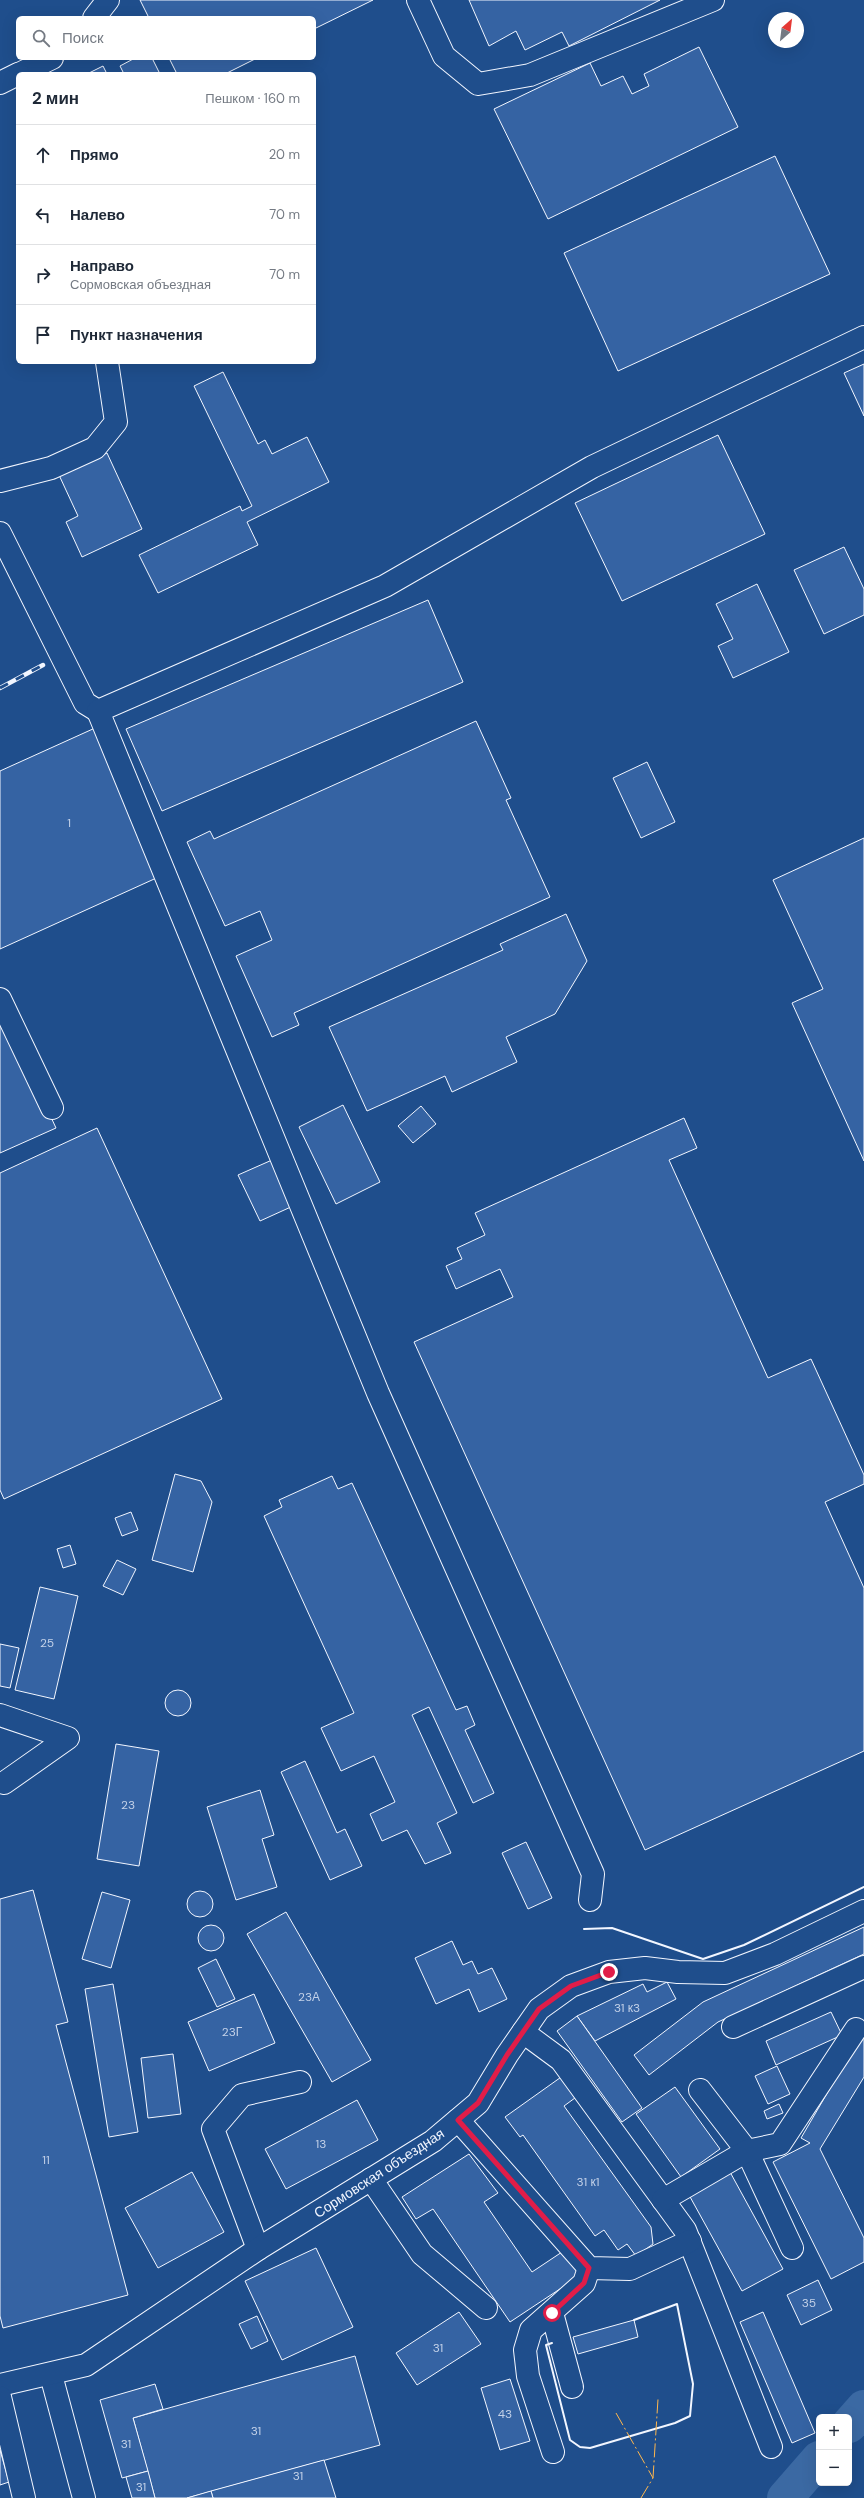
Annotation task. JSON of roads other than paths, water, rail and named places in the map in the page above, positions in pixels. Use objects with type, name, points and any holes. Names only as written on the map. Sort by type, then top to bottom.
[{"type":"street","points":[[96,16],[108,0]]},
{"type":"street","points":[[418,0],[444,56],[478,84],[530,75],[713,0]]},
{"type":"street","points":[[24,72],[43,66]]},
{"type":"street","points":[[0,83],[16,75]]},
{"type":"street","points":[[98,711],[385,586],[592,467],[864,337]]},
{"type":"street","points":[[0,481],[51,468],[95,448],[116,422],[107,364]]},
{"type":"street","points":[[0,533],[85,703],[98,711],[378,1393],[593,1874],[590,1900]]},
{"type":"street","points":[[0,999],[52,1108]]},
{"type":"street","points":[[0,1715],[68,1738],[4,1783]]},
{"type":"street","name":"Сормовская объездная","points":[[0,2385],[51,2375],[86,2365],[258,2249],[433,2141],[478,2103],[539,2009],[571,1986],[609,1972],[645,1968],[725,1973],[775,1954],[864,1911]]},
{"type":"street","points":[[733,2027],[864,1967]]},
{"type":"street","points":[[664,2200],[747,2151],[780,2144],[856,2029]]},
{"type":"street","points":[[523,2032],[561,2060],[685,2230],[771,2447]]},
{"type":"street","points":[[258,2249],[213,2129],[242,2095],[300,2082]]},
{"type":"street","points":[[700,2090],[747,2151],[792,2248]]},
{"type":"street","points":[[458,2120],[589,2268],[630,2269],[690,2241]]},
{"type":"street","points":[[371,2179],[422,2254],[486,2308]]},
{"type":"street","points":[[553,2452],[528,2376],[525,2350],[531,2330],[552,2313],[584,2283],[589,2268]]},
{"type":"street","points":[[552,2313],[572,2387]]},
{"type":"street","points":[[51,2375],[84,2498]]},
{"type":"street","points":[[0,2397],[24,2498]]},
{"type":"waterway","points":[[852,2422],[864,2408]]},
{"type":"waterway","points":[[785,2498],[816,2462]]},
{"type":"railway","points":[[0,688],[43,665]]}]
